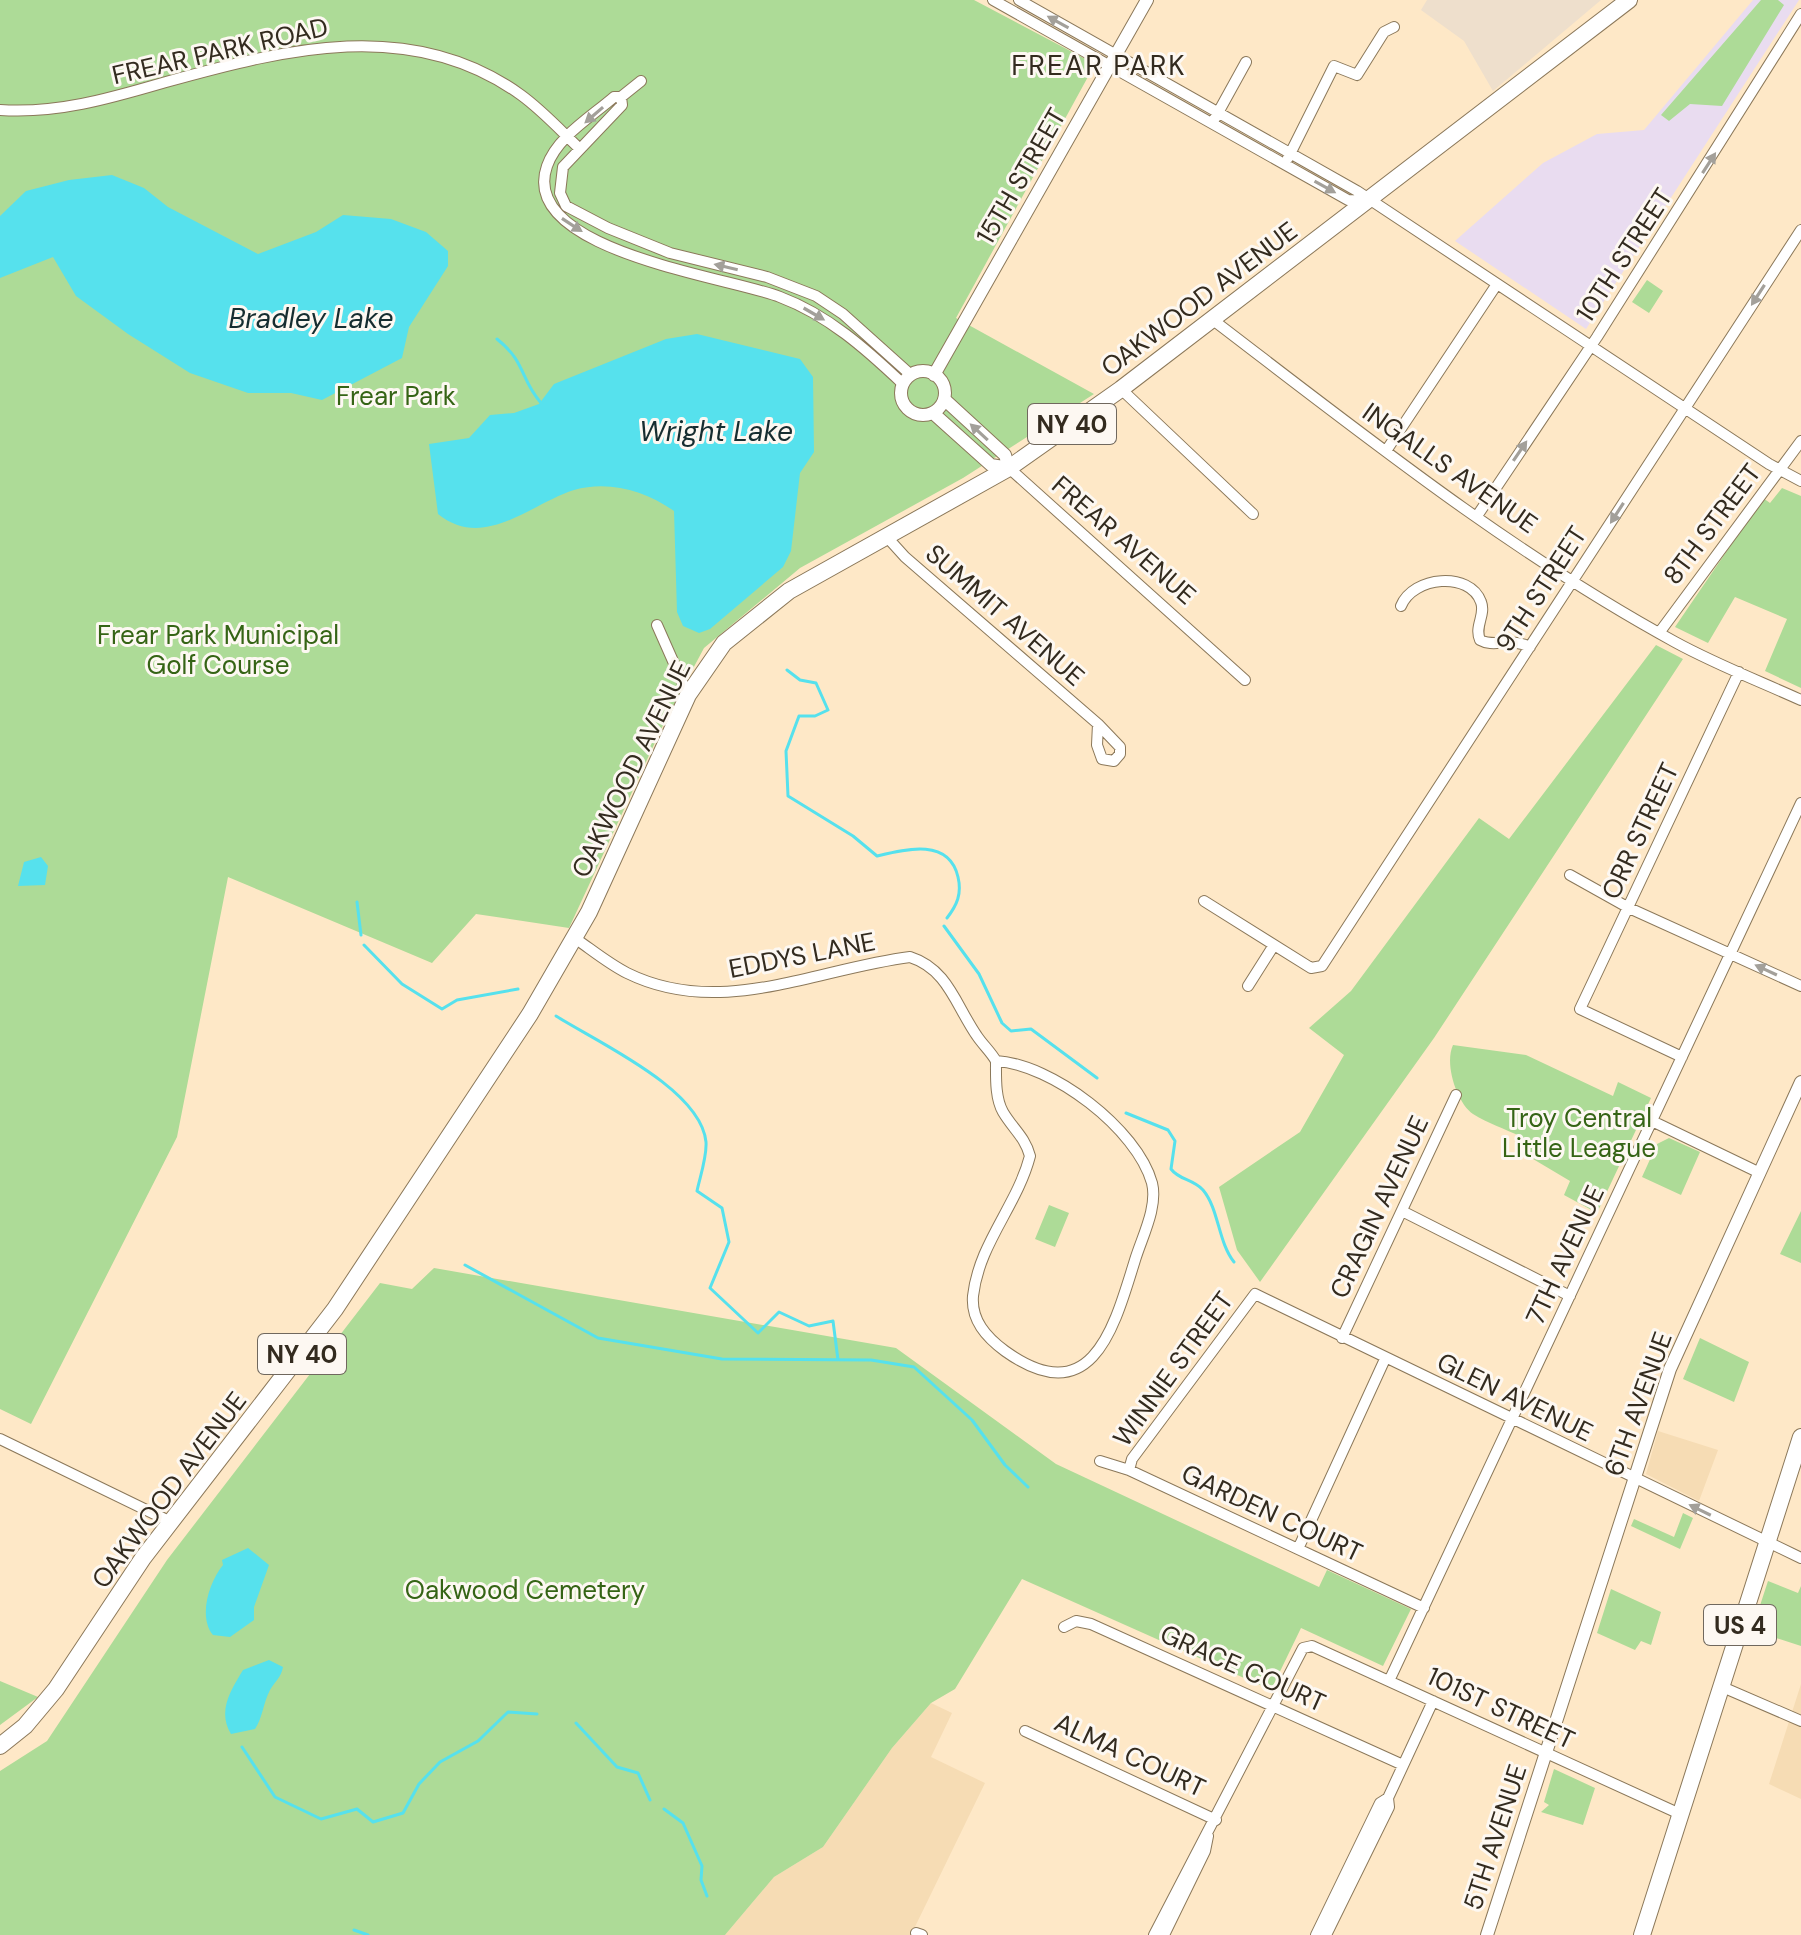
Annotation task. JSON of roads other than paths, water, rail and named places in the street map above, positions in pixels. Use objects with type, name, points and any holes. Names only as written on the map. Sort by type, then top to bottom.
[{"type":"main road","name":"OAKWOOD AVENUE","points":[[0,1746],[25,1726],[56,1689],[171,1522],[335,1309],[576,939],[688,695],[707,664],[746,623],[803,582],[1009,468],[1121,389],[1629,0]]},
{"type":"main road","name":"US 4","points":[[1642,1935],[1801,1437]]},
{"type":"street","points":[[993,0],[1014,3],[1287,159],[1357,191],[1367,201],[1685,409],[1801,481]]},
{"type":"street","name":"15TH STREET","points":[[934,375],[1147,0]]},
{"type":"street","name":"10TH STREET","points":[[1477,516],[1591,346],[1801,14]]},
{"type":"street","points":[[1287,159],[1334,66],[1357,75],[1384,32],[1394,27]]},
{"type":"street","name":"FREAR PARK ROAD","points":[[0,110],[64,108],[322,45],[368,45],[432,54],[484,73],[521,95],[580,149]]},
{"type":"street","points":[[1214,118],[1246,62]]},
{"type":"street","points":[[641,81],[621,97],[614,97],[567,137],[547,166],[545,190],[550,207],[569,225],[670,269],[758,289],[794,302],[907,380]]},
{"type":"street","points":[[621,97],[622,105],[563,167],[559,181],[561,198],[573,212],[670,253],[767,277],[816,296],[843,314],[907,380]]},
{"type":"street","name":"9TH STREET","points":[[1274,945],[1316,969],[1322,966],[1801,230]]},
{"type":"street","points":[[1386,451],[1497,284]]},
{"type":"street","name":"INGALLS AVENUE","points":[[1213,320],[1386,451],[1573,580],[1659,633],[1801,700]]},
{"type":"street","points":[[922,372],[934,375],[943,385],[944,399],[933,413],[919,415],[907,409],[901,398],[907,380],[922,372]]},
{"type":"street","points":[[1121,389],[1253,514]]},
{"type":"street","points":[[933,413],[991,465],[1009,468],[1005,455],[944,399]]},
{"type":"street","name":"8TH STREET","points":[[1659,633],[1801,441]]},
{"type":"street","name":"FREAR AVENUE","points":[[1009,468],[1245,680]]},
{"type":"street","name":"SUMMIT AVENUE","points":[[886,536],[905,557],[1098,724]]},
{"type":"street","points":[[1401,606],[1408,595],[1425,583],[1446,581],[1463,586],[1480,598],[1480,640],[1490,644],[1515,640],[1530,647]]},
{"type":"street","points":[[657,625],[688,695]]},
{"type":"street","name":"ORR STREET","points":[[1682,1057],[1580,1009],[1739,672]]},
{"type":"street","name":"7TH AVENUE","points":[[1389,1681],[1801,803]]},
{"type":"street","points":[[1570,875],[1629,908],[1801,986]]},
{"type":"street","points":[[1204,901],[1274,945],[1248,986]]},
{"type":"street","name":"EDDYS LANE","points":[[576,939],[626,973],[681,991],[705,993],[740,993],[910,957],[925,962],[941,976],[978,1038],[996,1061]]},
{"type":"street","points":[[996,1061],[1013,1062],[1067,1087],[1100,1112],[1135,1151],[1151,1182],[1150,1211],[1118,1316],[1100,1350],[1083,1366],[1069,1372],[1053,1374],[1037,1370],[1003,1350],[981,1328],[973,1312],[986,1245],[1030,1156],[1020,1133],[1002,1111],[996,1082],[996,1061]]},
{"type":"street","name":"6TH AVENUE","points":[[1545,1752],[1670,1369],[1801,1082]]},
{"type":"street","name":"CRAGIN AVENUE","points":[[1342,1338],[1456,1095]]},
{"type":"street","points":[[1652,1121],[1760,1173]]},
{"type":"street","points":[[1402,1211],[1570,1296]]},
{"type":"street","name":"GLEN AVENUE","points":[[1255,1294],[1801,1558]]},
{"type":"street","name":"WINNIE STREET","points":[[1129,1470],[1132,1459],[1255,1294]]},
{"type":"street","points":[[1298,1549],[1385,1359]]},
{"type":"street","points":[[0,1439],[171,1522]]},
{"type":"street","name":"GARDEN COURT","points":[[1100,1461],[1129,1470],[1424,1608]]},
{"type":"street","name":"GRACE COURT","points":[[1064,1627],[1076,1621],[1091,1624],[1403,1765]]},
{"type":"street","name":"101ST STREET","points":[[1275,1707],[1303,1648],[1312,1646],[1680,1814]]},
{"type":"street","points":[[1720,1686],[1801,1721]]},
{"type":"street","points":[[1326,1935],[1389,1807],[1388,1798],[1433,1701]]},
{"type":"street","points":[[1154,1935],[1275,1707]]},
{"type":"street","name":"ALMA COURT","points":[[1025,1731],[1216,1820]]},
{"type":"street","name":"5TH AVENUE","points":[[1487,1935],[1545,1752]]},
{"type":"street","points":[[1316,1935],[1380,1803],[1388,1798]]},
{"type":"street","points":[[1164,1935],[1205,1851],[1209,1834]]},
{"type":"water","name":"Bradley Lake","points":[[112,175],[144,188],[168,207],[258,254],[316,232],[343,215],[391,219],[426,232],[448,251],[448,266],[409,327],[402,358],[322,400],[291,393],[248,393],[190,373],[128,334],[76,296],[53,257],[0,278],[0,216],[26,191],[69,180]]},
{"type":"water","name":"Wright Lake","points":[[697,334],[800,359],[813,377],[814,452],[800,473],[791,551],[783,567],[710,629],[699,633],[683,626],[677,612],[674,511],[651,498],[627,489],[587,487],[557,497],[507,521],[472,528],[455,524],[438,514],[429,444],[469,438],[490,415],[514,413],[539,404],[554,384],[666,339]]},
{"type":"water","points":[[41,857],[48,866],[45,885],[18,886],[24,862]]},
{"type":"water","points":[[248,1548],[269,1565],[254,1607],[254,1620],[230,1637],[213,1635],[206,1619],[206,1609],[213,1581],[223,1565],[222,1560]]},
{"type":"water","points":[[269,1660],[283,1667],[268,1695],[258,1724],[255,1729],[231,1734],[225,1709],[234,1685],[243,1670]]},
{"type":"waterway","points":[[497,339],[513,355],[541,403]]},
{"type":"waterway","points":[[787,670],[800,680],[816,683],[828,710],[815,716],[799,716],[786,751],[788,796],[853,836],[877,856],[913,849],[936,851],[946,856],[958,877],[959,889],[956,904],[947,918]]},
{"type":"waterway","points":[[357,902],[361,935]]},
{"type":"waterway","points":[[944,926],[979,974],[1002,1023],[1011,1031],[1031,1029],[1097,1078]]},
{"type":"waterway","points":[[364,945],[402,984],[442,1009],[457,1000],[518,989]]},
{"type":"waterway","points":[[556,1016],[644,1069],[667,1086],[700,1122],[706,1148],[697,1191],[722,1208],[729,1242],[710,1288],[758,1333],[779,1312],[809,1326],[833,1321],[838,1360]]},
{"type":"waterway","points":[[1126,1113],[1168,1130],[1175,1141],[1171,1169],[1203,1190],[1234,1262]]},
{"type":"waterway","points":[[465,1265],[598,1338],[722,1359],[871,1360],[914,1367],[972,1420],[1005,1465],[1028,1487]]},
{"type":"waterway","points":[[242,1747],[275,1797],[321,1819],[357,1809],[373,1822],[403,1813],[419,1784],[440,1762],[478,1741],[508,1712],[537,1714]]},
{"type":"waterway","points":[[576,1723],[617,1767],[638,1773],[650,1800]]},
{"type":"waterway","points":[[664,1809],[683,1823],[702,1866],[701,1880],[707,1896]]},
{"type":"waterway","points":[[354,1930],[368,1935]]},
{"type":"district","name":"FREAR PARK","points":[[1099,65]]},
{"type":"park label","name":"Frear Park","points":[[396,396]]},
{"type":"park label","name":"Frear Park Municipal Golf Course","points":[[218,650]]},
{"type":"park label","name":"Troy Central Little League","points":[[1579,1133]]},
{"type":"park label","name":"Oakwood Cemetery","points":[[525,1590]]}]
